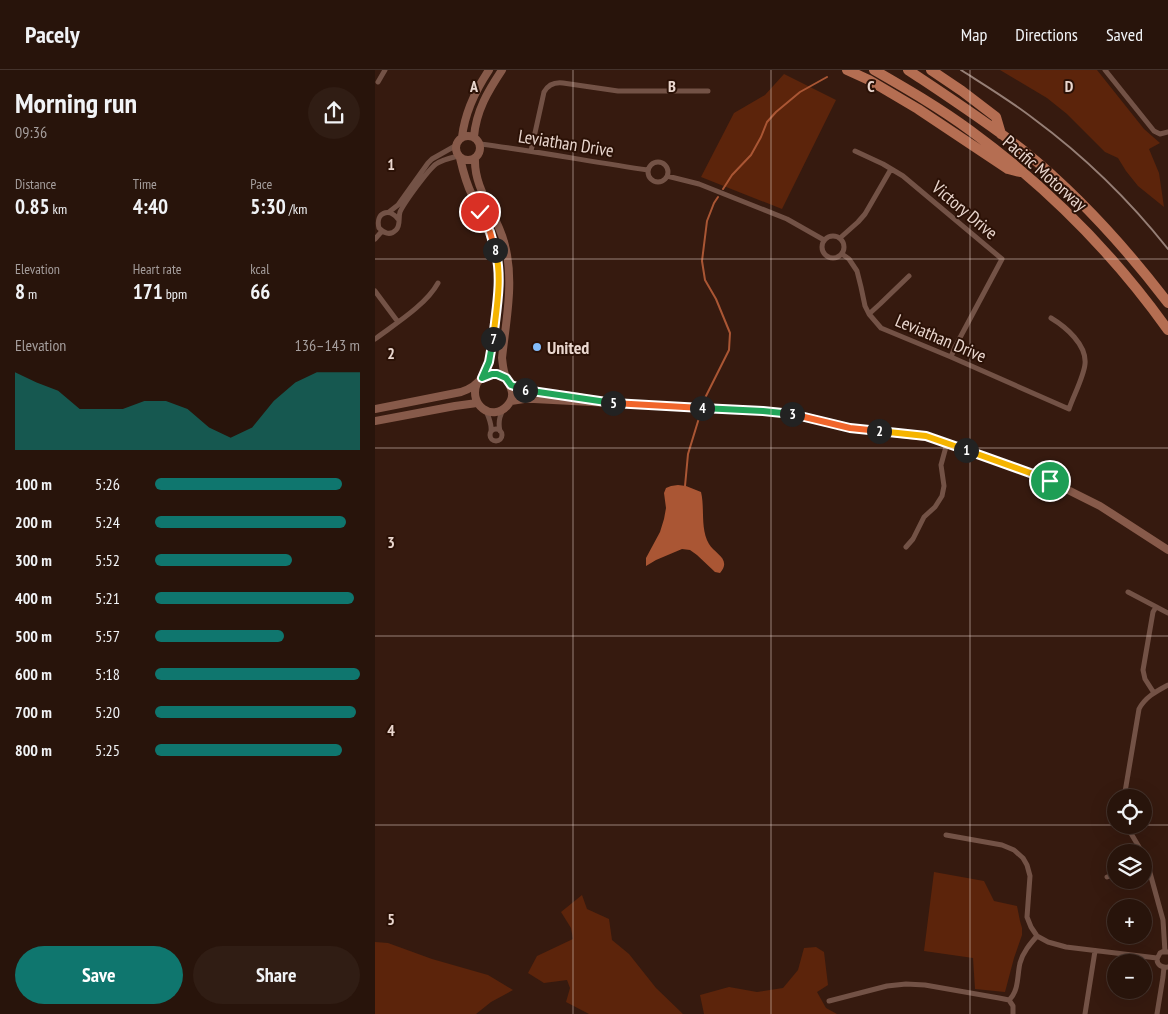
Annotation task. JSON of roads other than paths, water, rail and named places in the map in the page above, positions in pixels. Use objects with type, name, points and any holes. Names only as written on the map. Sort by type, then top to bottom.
[{"type":"highway","points":[[847,70],[910,105],[978,148],[1007,169],[1025,174]]},
{"type":"highway","name":"Pacific Motorway","points":[[874,70],[916,94],[970,130],[1025,174],[1093,238],[1128,278],[1168,330]]},
{"type":"highway","name":"Pacific Motorway","points":[[908,70],[950,97],[1001,134],[1061,183],[1132,258],[1168,303]]},
{"type":"highway","points":[[931,70],[962,91],[995,118],[1001,134]]},
{"type":"main road","points":[[461,138],[467,112],[474,95],[489,70]]},
{"type":"main road","points":[[502,70],[481,106],[475,127],[479,153],[475,159],[476,176],[501,233],[507,252],[509,295],[502,358],[506,378],[511,385],[511,401]]},
{"type":"main road","points":[[477,141],[468,136],[461,138],[455,146],[471,195],[490,232],[499,265],[492,349],[489,362],[474,393],[477,403],[481,408],[492,412],[498,411],[511,401],[524,399],[784,413],[850,428],[926,436],[1057,484],[1101,506],[1168,550]]},
{"type":"main road","points":[[459,157],[468,161],[475,159]]},
{"type":"main road","points":[[375,409],[461,392],[492,374],[506,378]]},
{"type":"main road","points":[[511,385],[535,392],[609,403]]},
{"type":"main road","points":[[375,421],[477,403]]},
{"type":"street","points":[[378,82],[385,70]]},
{"type":"street","points":[[1105,70],[1154,131],[1160,134],[1168,132]]},
{"type":"street","points":[[531,150],[544,92],[555,83],[618,91],[708,91]]},
{"type":"street","name":"Leviathan Drive","points":[[477,141],[648,170]]},
{"type":"street","points":[[455,146],[428,163],[398,205],[389,212],[378,214],[378,224],[382,231],[388,234],[395,232],[399,226],[401,209],[430,169],[438,163],[459,157]]},
{"type":"street","points":[[840,238],[865,214],[891,169],[855,151]]},
{"type":"street","name":"Leviathan Drive","points":[[655,162],[661,162],[667,167],[667,176],[662,181],[656,182],[650,178],[648,170],[655,162]]},
{"type":"street","name":"Victory Drive","points":[[891,169],[903,176],[1002,259],[951,357]]},
{"type":"street","name":"Leviathan Drive","points":[[667,176],[699,184],[787,219],[824,240]]},
{"type":"street","points":[[389,212],[395,214],[399,219]]},
{"type":"street","points":[[375,239],[382,231]]},
{"type":"street","points":[[832,236],[840,238],[845,246],[842,254],[837,258],[828,257],[824,254],[822,250],[824,240],[832,236]]},
{"type":"street","points":[[842,254],[849,259],[857,271],[865,306],[869,314],[909,276]]},
{"type":"street","points":[[375,339],[426,299],[434,291],[438,283]]},
{"type":"street","points":[[375,291],[398,322]]},
{"type":"street","name":"Leviathan Drive","points":[[869,314],[881,328],[1069,409],[1084,370],[1085,358],[1072,334],[1065,326],[1051,318]]},
{"type":"street","points":[[486,410],[491,426],[490,436],[495,441],[501,442],[499,420],[503,409]]},
{"type":"street","points":[[491,432],[495,429],[501,431]]},
{"type":"street","points":[[906,547],[913,539],[924,517],[935,507],[942,496],[944,486],[941,465],[947,443]]},
{"type":"street","points":[[1128,592],[1168,613]]},
{"type":"street","points":[[1154,693],[1145,679],[1143,670],[1153,612],[1156,607]]},
{"type":"street","points":[[1125,789],[1141,704],[1154,693],[1168,685]]},
{"type":"street","points":[[946,835],[1009,847],[1023,858],[1030,876],[1027,917],[1037,936],[1057,945],[1157,958]]},
{"type":"street","points":[[1152,883],[1163,920],[1167,952],[1160,953],[1157,958],[1158,964],[1166,967],[1157,1014]]},
{"type":"street","points":[[1009,1000],[1015,992],[1023,955],[1027,946],[1037,936]]},
{"type":"street","points":[[1085,1014],[1095,950]]},
{"type":"street","points":[[829,1001],[887,986],[917,984],[1009,1000],[1013,1006],[1013,1014]]},
{"type":"waterway","points":[[723,189],[732,175],[751,155],[767,122],[776,112],[800,92],[827,77]]},
{"type":"waterway","points":[[705,398],[729,350],[730,333],[716,299],[705,280],[702,261],[707,221],[718,197]]},
{"type":"waterway","points":[[685,486],[688,454],[699,418]]},
{"type":"railway","points":[[961,70],[1016,106],[1071,148],[1122,197],[1168,249]]},
{"type":"place","name":"United","points":[[537,347]]}]
